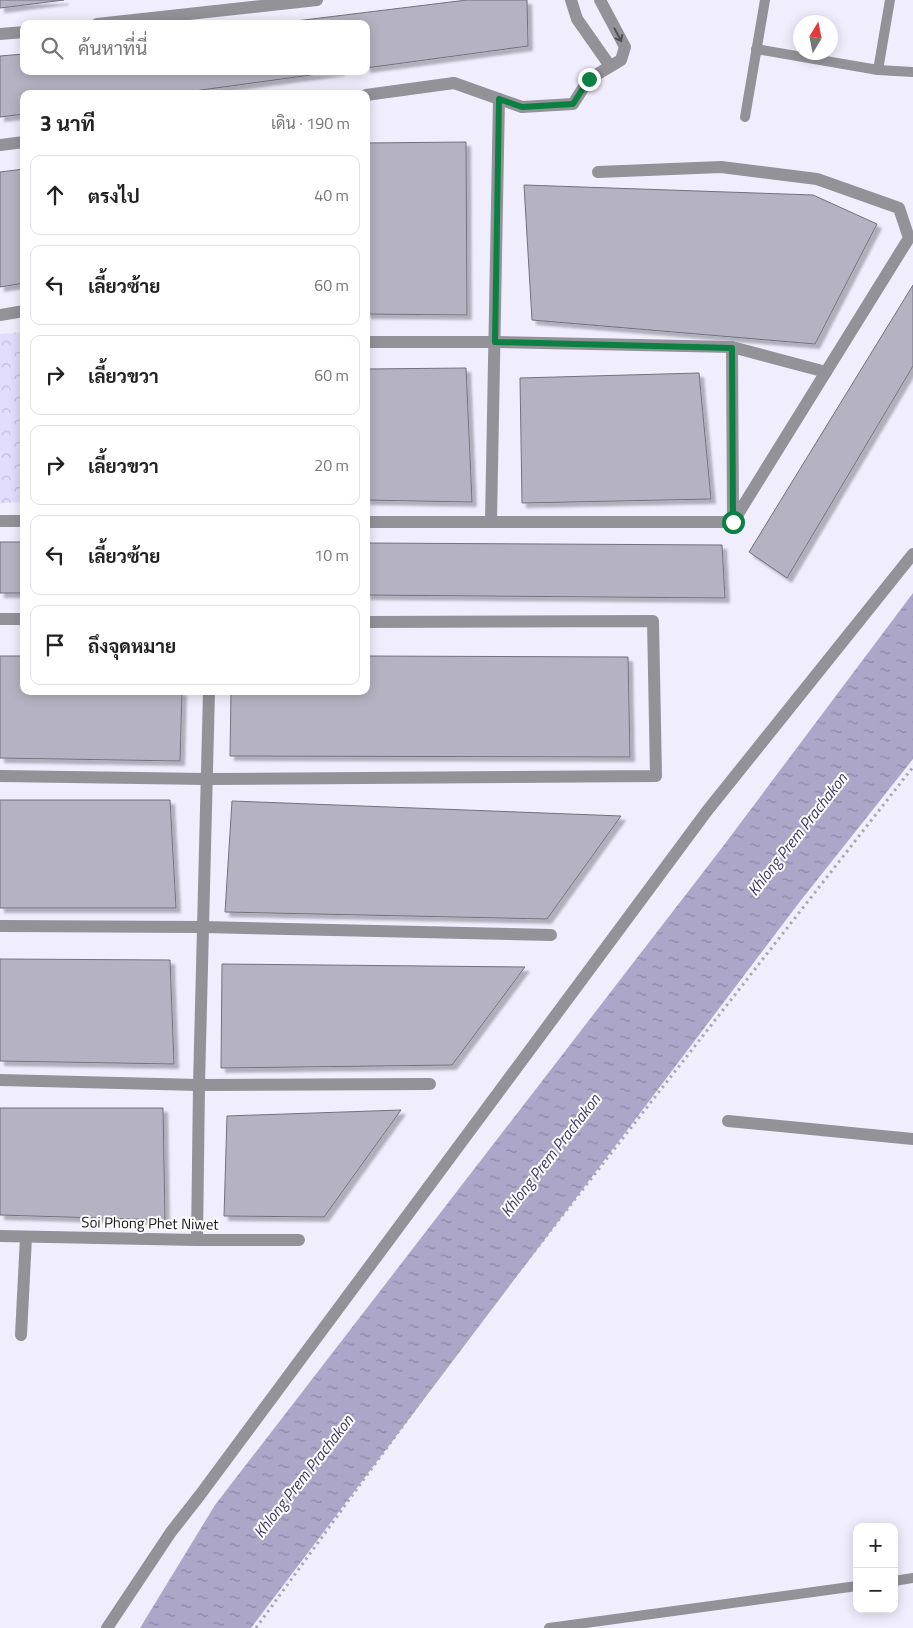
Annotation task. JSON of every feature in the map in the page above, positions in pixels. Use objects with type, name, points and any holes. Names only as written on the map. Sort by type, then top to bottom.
[{"type":"street","points":[[134,20],[317,0]]},
{"type":"street","points":[[571,0],[577,18],[610,66]]},
{"type":"street","points":[[370,94],[454,83],[522,107],[573,104],[589,79],[620,60],[625,47],[600,0]]},
{"type":"street","points":[[0,34],[20,32]]},
{"type":"street","points":[[491,522],[499,99]]},
{"type":"street","points":[[0,145],[20,142]]},
{"type":"street","points":[[598,172],[722,167],[817,180],[899,208],[909,238],[733,522]]},
{"type":"street","points":[[0,315],[20,312]]},
{"type":"street","points":[[370,342],[495,342],[732,348],[826,372]]},
{"type":"street","points":[[732,348],[733,522]]},
{"type":"street","points":[[0,521],[20,521]]},
{"type":"street","points":[[370,522],[733,522]]},
{"type":"street","points":[[107,1628],[171,1532],[707,811],[913,554]]},
{"type":"street","points":[[0,619],[20,619]]},
{"type":"street","points":[[0,776],[207,779],[656,776],[653,621],[370,622]]},
{"type":"street","points":[[197,1240],[209,695]]},
{"type":"street","points":[[0,926],[203,927],[551,934]]},
{"type":"street","points":[[0,1080],[199,1085],[430,1084]]},
{"type":"street","points":[[728,1121],[913,1139]]},
{"type":"street","name":"Soi Phong Phet Niwet","points":[[0,1236],[299,1240]]},
{"type":"street","points":[[21,1335],[26,1237]]},
{"type":"lane","points":[[745,117],[765,0]]},
{"type":"lane","points":[[878,70],[890,0]]},
{"type":"lane","points":[[756,49],[878,70],[913,72]]},
{"type":"lane","points":[[898,1580],[913,1578]]},
{"type":"lane","points":[[549,1628],[853,1587]]},
{"type":"path","points":[[256,1628],[465,1340],[913,767]]},
{"type":"green space","points":[[20,332],[20,502],[0,503],[0,334]]},
{"type":"water","name":"Khlong Prem Prachakon","points":[[913,593],[913,759],[798,904],[251,1628],[140,1628],[215,1505],[721,849]]},
{"type":"building","points":[[0,0],[64,0],[0,8]]},
{"type":"building","points":[[467,0],[527,0],[528,46],[370,67],[370,20],[304,20]]},
{"type":"building","points":[[20,54],[20,75],[311,75],[201,90],[20,90],[20,114],[0,117],[0,56]]},
{"type":"building","points":[[466,142],[467,315],[370,314],[370,143]]},
{"type":"building","points":[[20,170],[20,284],[0,287],[0,172]]},
{"type":"building","points":[[524,185],[813,195],[877,224],[815,344],[532,320]]},
{"type":"building","points":[[913,285],[913,366],[787,578],[749,552]]},
{"type":"building","points":[[466,368],[472,502],[370,500],[370,369]]},
{"type":"building","points":[[699,373],[711,499],[522,503],[520,378]]},
{"type":"building","points":[[0,542],[20,542],[20,593],[0,593]]},
{"type":"building","points":[[370,543],[722,545],[725,598],[370,595]]},
{"type":"building","points":[[0,656],[20,656],[20,695],[182,695],[180,761],[0,758]]},
{"type":"building","points":[[370,656],[628,657],[630,757],[230,756],[231,695],[370,695]]},
{"type":"building","points":[[0,800],[170,800],[176,908],[0,908]]},
{"type":"building","points":[[232,801],[621,816],[547,919],[225,912]]},
{"type":"building","points":[[0,959],[170,960],[174,1064],[0,1061]]},
{"type":"building","points":[[222,964],[525,967],[452,1065],[221,1068]]},
{"type":"building","points":[[0,1108],[163,1108],[165,1220],[0,1215]]},
{"type":"building","points":[[401,1110],[324,1217],[224,1216],[227,1116]]},
{"type":"route","points":[[589,79],[573,104],[522,107],[499,99],[495,342],[732,348],[733,522]]}]
